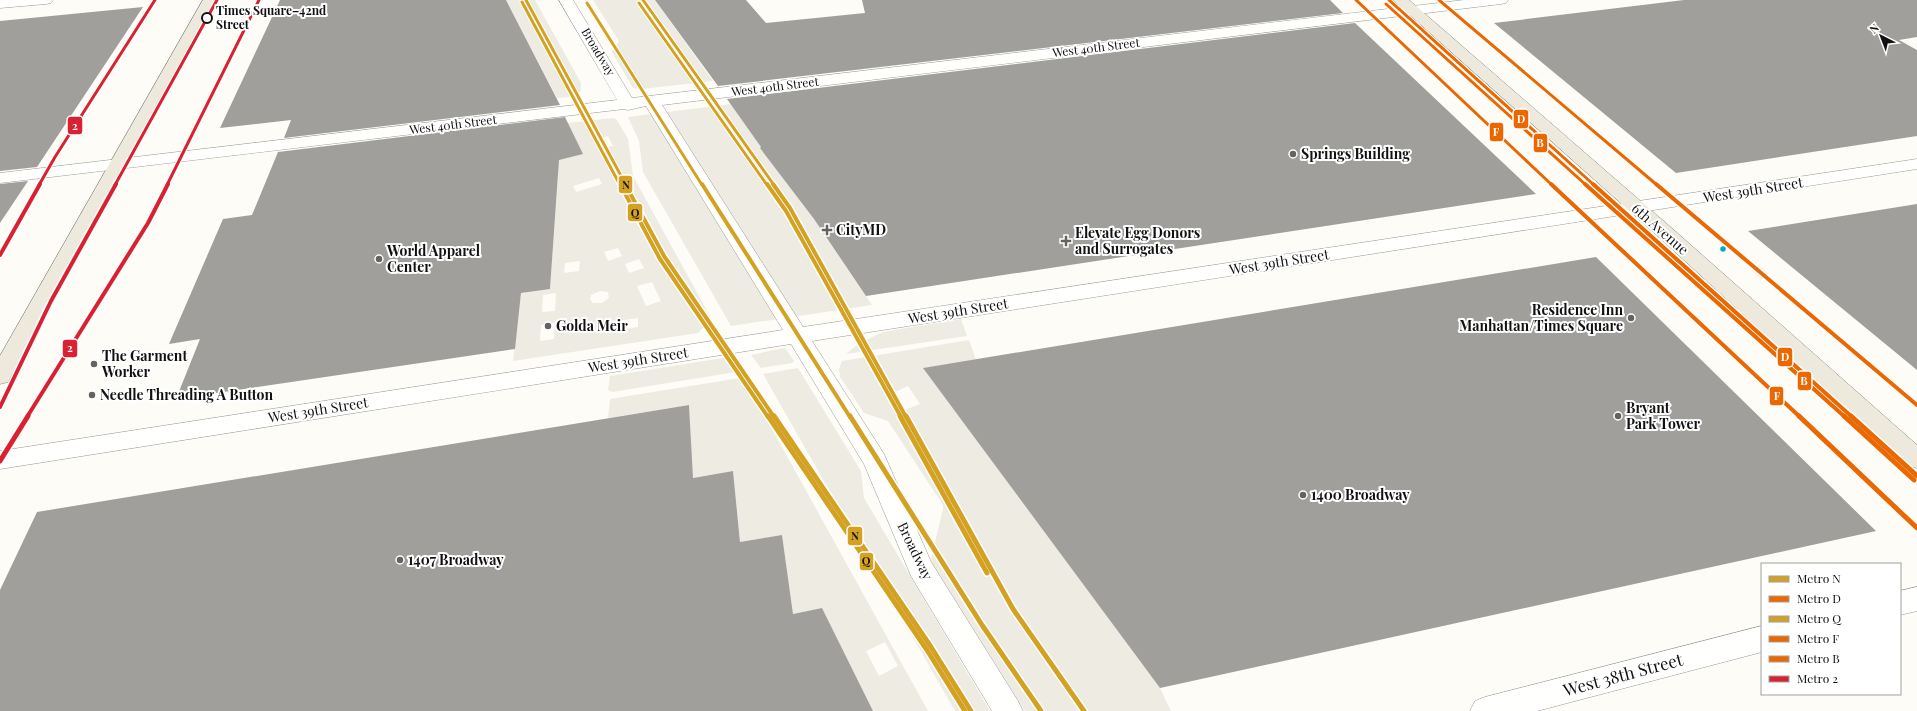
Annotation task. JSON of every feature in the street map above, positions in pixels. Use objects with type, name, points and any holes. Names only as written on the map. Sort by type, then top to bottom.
[{"type":"main road","points":[[0,376],[210,0]]},
{"type":"main road","name":"6th Avenue","points":[[1406,5],[1917,459]]},
{"type":"street","points":[[0,4],[46,0]]},
{"type":"street","name":"Broadway","points":[[566,0],[628,105]]},
{"type":"street","name":"West 40th Street","points":[[0,178],[628,105],[1406,5],[1502,0]]},
{"type":"street","name":"Broadway","points":[[652,102],[875,461],[920,568],[1008,711]]},
{"type":"street","name":"West 39th Street","points":[[0,460],[797,335],[1917,164]]},
{"type":"street","points":[[1901,603],[1917,599]]},
{"type":"street","name":"West 38th Street","points":[[1485,711],[1761,639]]},
{"type":"shaded area","points":[[506,0],[535,0],[581,83],[581,91],[569,97],[557,98]]},
{"type":"shaded area","points":[[593,0],[655,0],[713,81],[642,89],[633,88],[612,52],[619,41]]},
{"type":"shaded area","points":[[731,104],[814,219],[872,305],[731,326],[643,172],[639,141],[628,117]]},
{"type":"shaded area","points":[[614,118],[617,120],[628,139],[633,176],[710,317],[709,321],[698,333],[513,361],[521,293],[550,289],[558,177],[540,126]],"holes":[[[608,136],[613,146],[599,149],[594,140]],[[599,178],[602,184],[576,192],[573,186]],[[618,248],[622,256],[608,261],[604,252]],[[639,259],[644,268],[629,273],[625,264]],[[580,261],[579,271],[564,273],[565,263]],[[652,282],[661,301],[646,306],[637,286]],[[600,291],[608,292],[609,298],[602,303],[593,303],[590,299],[591,295]],[[556,293],[555,311],[542,312],[543,295]],[[638,318],[638,327],[610,331],[610,322]],[[555,323],[554,339],[540,341],[541,325]]]},
{"type":"shaded area","points":[[961,319],[967,336],[846,354],[858,344],[883,332]]},
{"type":"shaded area","points":[[969,340],[976,360],[924,368],[1160,688],[1171,711],[1025,711],[932,563],[931,559],[943,505],[888,421],[864,413],[840,377],[839,369],[842,361]],"holes":[[[908,386],[920,404],[905,410],[893,393]]]},
{"type":"shaded area","points":[[783,348],[786,349],[794,361],[792,363],[761,368],[751,355]]},
{"type":"shaded area","points":[[729,357],[734,359],[739,369],[736,372],[612,392],[608,390],[610,376]]},
{"type":"shaded area","points":[[798,368],[861,471],[864,498],[990,711],[955,711],[763,374]]},
{"type":"shaded area","points":[[740,378],[747,384],[928,711],[873,711],[822,608],[793,614],[782,535],[740,542],[733,471],[692,478],[689,405],[608,418],[610,399]],"holes":[[[885,642],[898,666],[879,676],[866,651]]]},
{"type":"building","points":[[280,0],[506,0],[560,105],[284,138],[291,120],[220,128]]},
{"type":"building","points":[[655,0],[746,0],[766,23],[865,13],[862,0],[1330,0],[1343,13],[718,86]]},
{"type":"building","points":[[1684,0],[1917,0],[1917,37],[1899,40],[1917,50],[1917,136],[1676,173],[1494,23]]},
{"type":"building","points":[[143,7],[37,167],[0,171],[0,21]]},
{"type":"building","points":[[1355,23],[1536,194],[866,296],[814,219],[760,148],[761,147],[727,99]]},
{"type":"building","name":"World Apparel Center","points":[[565,117],[583,154],[559,160],[550,289],[521,293],[515,349],[176,399],[200,339],[169,344],[223,219],[252,215],[278,152]]},
{"type":"building","points":[[28,181],[0,223],[0,184]]},
{"type":"building","points":[[1917,204],[1917,370],[1748,231]]},
{"type":"building","points":[[1596,257],[1876,531],[1160,688],[923,368]]},
{"type":"building","name":"1407 Broadway","points":[[689,405],[693,478],[733,471],[740,542],[782,535],[793,614],[822,608],[873,711],[0,711],[0,590],[37,512]]},
{"type":"metro line","name":"2","points":[[0,255],[55,157],[155,0]]},
{"type":"metro line","name":"2","points":[[0,407],[51,301],[217,0]]},
{"type":"metro line","name":"2","points":[[0,461],[148,223],[259,0]]},
{"type":"metro line","name":"N","points":[[526,0],[664,256],[931,647],[971,711]]},
{"type":"metro line","name":"N","points":[[643,0],[790,208],[1013,609],[1084,711]]},
{"type":"metro line","name":"F","points":[[1356,0],[1917,528]]},
{"type":"metro line","name":"D","points":[[1389,0],[1917,476]]},
{"type":"metro line","name":"F","points":[[1439,0],[1917,405]]},
{"type":"metro line","name":"Q","points":[[522,2],[660,259],[927,650],[965,711]]},
{"type":"metro line","name":"Q","points":[[587,3],[982,625],[1041,711]]},
{"type":"metro line","name":"Q","points":[[639,3],[786,211],[987,573]]},
{"type":"metro line","name":"B","points":[[1386,4],[1914,480]]},
{"type":"place","name":"Times Square–42nd Street","points":[[207,18]]},
{"type":"place","name":"Springs Building","points":[[1293,154]]},
{"type":"place","name":"CityMD","points":[[827,230]]},
{"type":"place","name":"Elevate Egg Donors and Surrogates","points":[[1066,241]]},
{"type":"place","name":"World Apparel Center","points":[[379,259]]},
{"type":"place","name":"Residence Inn Manhattan/Times Square","points":[[1631,318]]},
{"type":"place","name":"Golda Meir","points":[[548,326]]},
{"type":"place","name":"The Garment Worker","points":[[94,364]]},
{"type":"place","name":"Needle Threading A Button","points":[[92,395]]},
{"type":"place","name":"Bryant Park Tower","points":[[1618,416]]},
{"type":"place","name":"1400 Broadway","points":[[1303,495]]},
{"type":"place","name":"1407 Broadway","points":[[400,560]]}]
